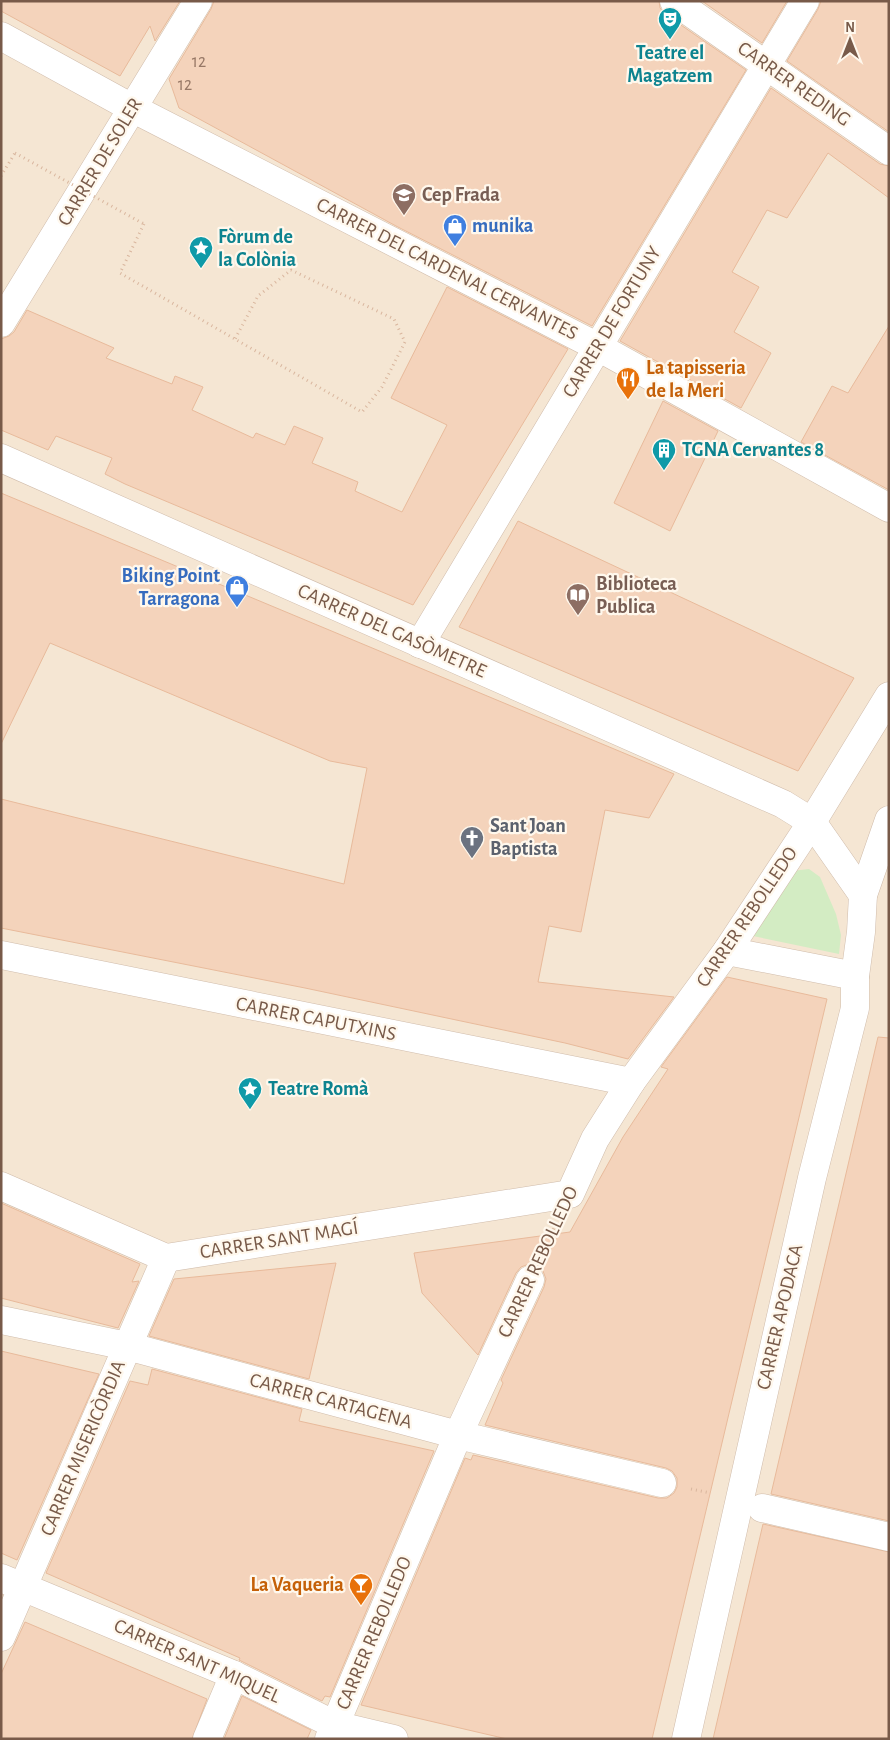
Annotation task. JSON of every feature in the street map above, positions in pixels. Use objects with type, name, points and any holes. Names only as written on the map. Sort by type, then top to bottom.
[{"type":"street","name":"CARRER DE SOLER","points":[[1,323],[198,1]]},
{"type":"street","name":"CARRER REDING","points":[[674,1],[889,150]]},
{"type":"street","name":"CARRER DE FORTUNY","points":[[420,644],[805,1]]},
{"type":"street","name":"CARRER DEL CARDENAL CERVANTES","points":[[1,36],[132,108],[598,347],[889,508]]},
{"type":"street","name":"CARRER DEL GASÒMETRE","points":[[1,458],[420,644],[704,767],[783,804],[812,822]]},
{"type":"street","name":"CARRER REBOLLEDO","points":[[570,1194],[595,1139],[632,1082],[727,950],[812,822],[889,696]]},
{"type":"street","name":"CARRER APODACA","points":[[686,1739],[750,1505],[812,1178],[855,1008],[855,976],[861,932],[862,895],[889,820]]},
{"type":"street","points":[[812,822],[862,895]]},
{"type":"street","points":[[727,950],[855,976]]},
{"type":"street","name":"CARRER CAPUTXINS","points":[[1,956],[632,1082]]},
{"type":"street","points":[[1,1186],[166,1258]]},
{"type":"street","name":"CARRER SANT MAGÍ","points":[[166,1258],[570,1194]]},
{"type":"street","name":"CARRER MISERICÒRDIA","points":[[1,1637],[12,1582],[127,1346],[166,1258]]},
{"type":"street","name":"CARRER REBOLLEDO","points":[[332,1732],[458,1435],[530,1280]]},
{"type":"street","name":"CARRER CARTAGENA","points":[[1,1320],[127,1346],[458,1435],[662,1483]]},
{"type":"street","points":[[750,1505],[889,1537]]},
{"type":"street","name":"CARRER SANT MIQUEL","points":[[12,1582],[234,1675],[332,1732],[394,1739]]},
{"type":"street","points":[[207,1739],[234,1675]]},
{"type":"path","points":[[1,176],[15,153],[144,224],[120,273],[362,412],[382,387],[405,342],[394,318],[291,270],[258,296],[235,339]]},
{"type":"path","name":"CARRER REBOLLEDO","points":[[530,1280],[570,1194]]},
{"type":"shaded area","points":[[1,1],[889,1],[889,1739],[1,1739]]},
{"type":"green space","points":[[809,869],[820,877],[836,914],[841,935],[839,954],[753,936],[759,920],[792,871]]},
{"type":"building","points":[[1,1],[180,1],[155,41],[150,26],[120,76],[1,11]]},
{"type":"building","points":[[214,1],[659,1],[660,8],[665,14],[746,70],[592,326],[396,226],[179,108],[169,79]]},
{"type":"building","points":[[702,1],[787,1],[762,43]]},
{"type":"building","points":[[821,1],[889,1],[889,132],[787,61]]},
{"type":"building","points":[[771,88],[880,164],[889,166],[889,198],[828,153],[787,218],[767,210],[732,272],[759,287],[734,332],[771,353],[741,408],[620,341]]},
{"type":"building","points":[[447,287],[568,349],[413,605],[125,484],[105,474],[112,458],[56,436],[48,450],[1,430],[1,339],[14,332],[27,310],[114,348],[106,358],[172,384],[175,376],[203,387],[192,410],[253,438],[256,433],[285,445],[294,426],[323,438],[312,463],[358,482],[355,491],[402,512],[447,425],[391,398]]},
{"type":"building","points":[[889,326],[889,490],[801,442],[832,386],[848,393]]},
{"type":"building","name":"TGNA Cervantes 8","points":[[663,401],[718,431],[670,531],[614,503]]},
{"type":"building","points":[[1,493],[674,774],[649,818],[605,810],[581,932],[549,926],[538,982],[674,997],[628,1059],[565,1043],[305,988],[1,928],[1,799],[344,884],[367,768],[330,761],[50,643],[1,744]]},
{"type":"building","points":[[518,521],[854,678],[798,771],[459,627]]},
{"type":"building","points":[[727,977],[827,999],[652,1739],[507,1739],[361,1705],[465,1458],[471,1460],[473,1455],[658,1498],[667,1498],[674,1493],[677,1487],[677,1478],[672,1471],[666,1468],[485,1425],[503,1383],[501,1380],[544,1287],[546,1279],[543,1271],[537,1266],[529,1264],[521,1267],[516,1273],[478,1355],[422,1293],[414,1253],[570,1232],[623,1137],[668,1069],[661,1067]]},
{"type":"building","points":[[878,1037],[889,1038],[889,1521],[771,1494]]},
{"type":"building","points":[[1,1203],[140,1264],[132,1282],[139,1281],[118,1328],[1,1298]]},
{"type":"building","points":[[336,1263],[309,1379],[149,1336],[174,1279]]},
{"type":"building","points":[[1,1351],[99,1374],[17,1560],[1,1553]]},
{"type":"building","points":[[152,1369],[302,1409],[299,1421],[434,1451],[330,1697],[325,1696],[322,1701],[239,1660],[240,1658],[46,1573],[130,1381],[148,1385]]},
{"type":"building","points":[[763,1524],[889,1552],[889,1739],[713,1739]]},
{"type":"building","points":[[25,1622],[207,1699],[192,1739],[1,1739],[1,1674]]},
{"type":"building","points":[[242,1696],[311,1730],[307,1739],[224,1739]]},
{"type":"place","name":"Teatre el Magatzem","points":[[670,40]]},
{"type":"place","name":"Cep Frada","points":[[404,216]]},
{"type":"place","name":"munika","points":[[455,247]]},
{"type":"place","name":"Fòrum de la Colònia","points":[[201,269]]},
{"type":"place","name":"La tapisseria de la Meri","points":[[628,400]]},
{"type":"place","name":"TGNA Cervantes 8","points":[[664,471]]},
{"type":"place","name":"Biking Point Tarragona","points":[[237,608]]},
{"type":"place","name":"Biblioteca Publica","points":[[578,616]]},
{"type":"place","name":"Sant Joan Baptista","points":[[472,859]]},
{"type":"place","name":"Teatre Romà","points":[[250,1110]]},
{"type":"place","name":"La Vaqueria","points":[[361,1606]]}]
